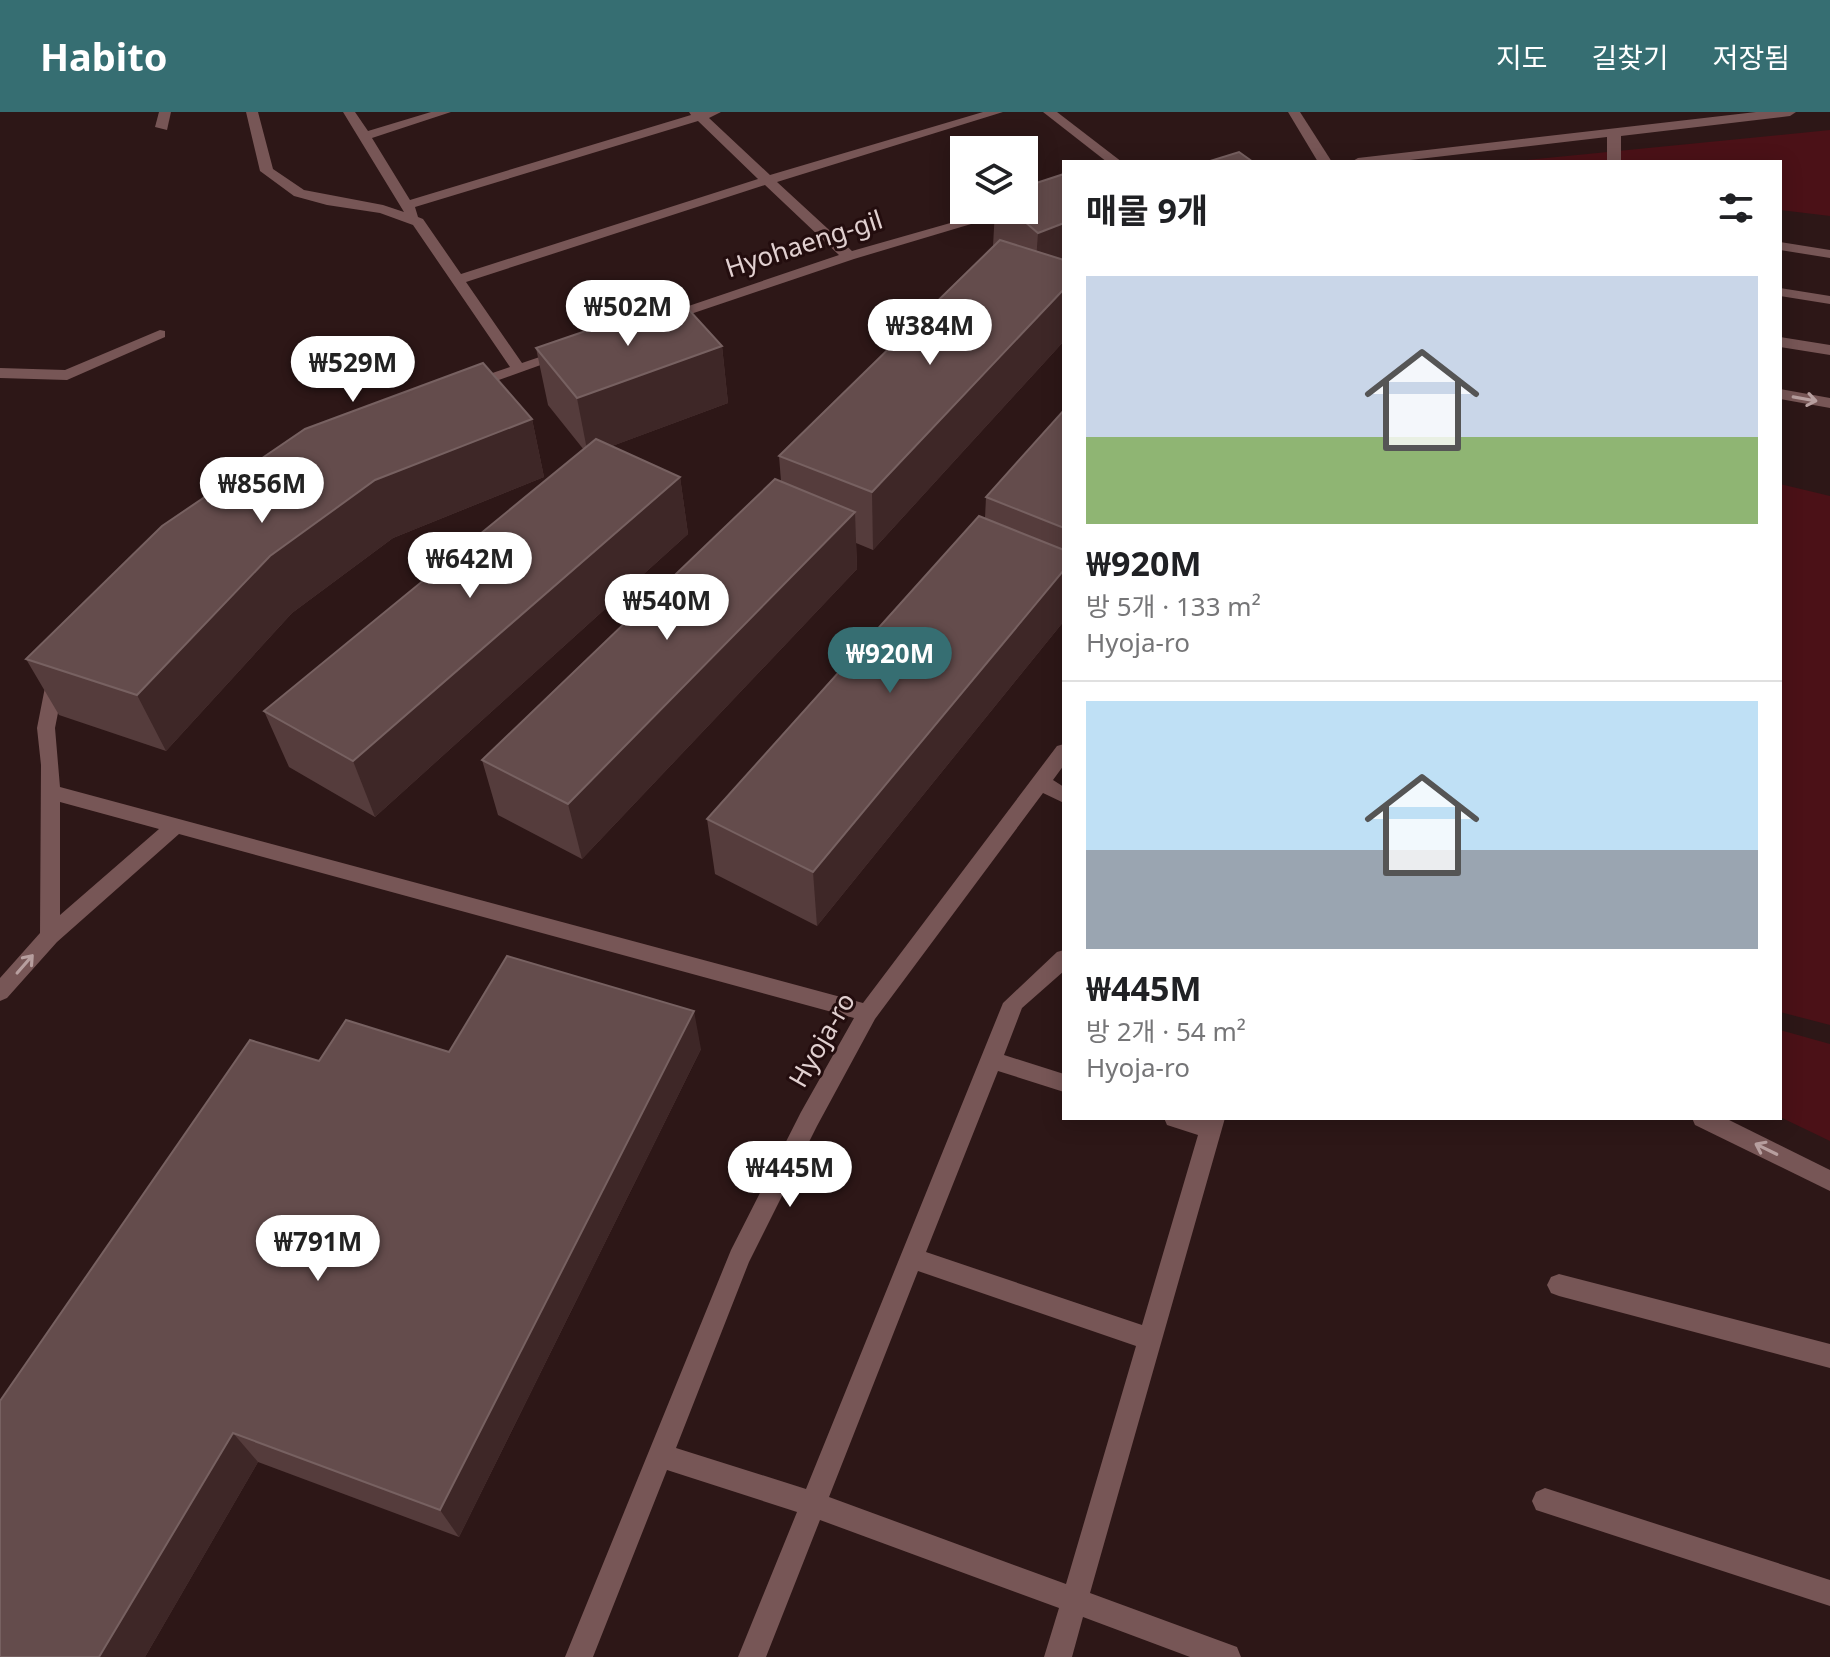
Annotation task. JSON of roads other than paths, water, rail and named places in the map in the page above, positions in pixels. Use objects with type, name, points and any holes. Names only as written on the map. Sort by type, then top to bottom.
[{"type":"street","points":[[162,127],[165,112]]},
{"type":"street","points":[[252,112],[267,171],[288,186],[299,193],[327,201],[383,209],[418,222]]},
{"type":"street","points":[[349,112],[418,222],[519,369]]},
{"type":"street","points":[[363,137],[445,112]]},
{"type":"street","points":[[407,205],[698,114],[715,112]]},
{"type":"street","points":[[457,280],[768,180],[997,112]]},
{"type":"street","points":[[1049,112],[1112,160]]},
{"type":"street","points":[[1294,112],[1324,160]]},
{"type":"street","points":[[1376,160],[1790,112]]},
{"type":"street","points":[[698,114],[849,256]]},
{"type":"street","points":[[1614,134],[1614,160]]},
{"type":"street","name":"Hyohaeng-gil","points":[[654,323],[849,256],[962,224]]},
{"type":"street","points":[[1782,246],[1830,254]]},
{"type":"street","points":[[1782,292],[1830,300]]},
{"type":"street","points":[[0,373],[67,375],[160,334]]},
{"type":"street","points":[[1782,342],[1830,350]]},
{"type":"street","points":[[460,389],[579,348]]},
{"type":"street","points":[[1782,394],[1830,403]]},
{"type":"street","points":[[50,936],[50,792],[46,728],[57,674],[65,662]]},
{"type":"street","name":"Hyoja-ro","points":[[579,1657],[739,1258],[868,1013],[1062,754]]},
{"type":"street","points":[[1041,782],[1062,795]]},
{"type":"street","points":[[50,792],[868,1013]]},
{"type":"street","points":[[0,992],[50,936],[175,826]]},
{"type":"street","points":[[752,1657],[1014,1003],[1062,960]]},
{"type":"street","points":[[992,1060],[1062,1082]]},
{"type":"street","points":[[1058,1657],[1212,1124],[1187,1120]]},
{"type":"street","points":[[1707,1120],[1830,1181]]},
{"type":"street","points":[[911,1258],[1150,1339]]},
{"type":"street","points":[[1559,1285],[1830,1356]]},
{"type":"street","points":[[662,1456],[812,1504],[1227,1657]]},
{"type":"street","points":[[1545,1501],[1830,1593]]}]
